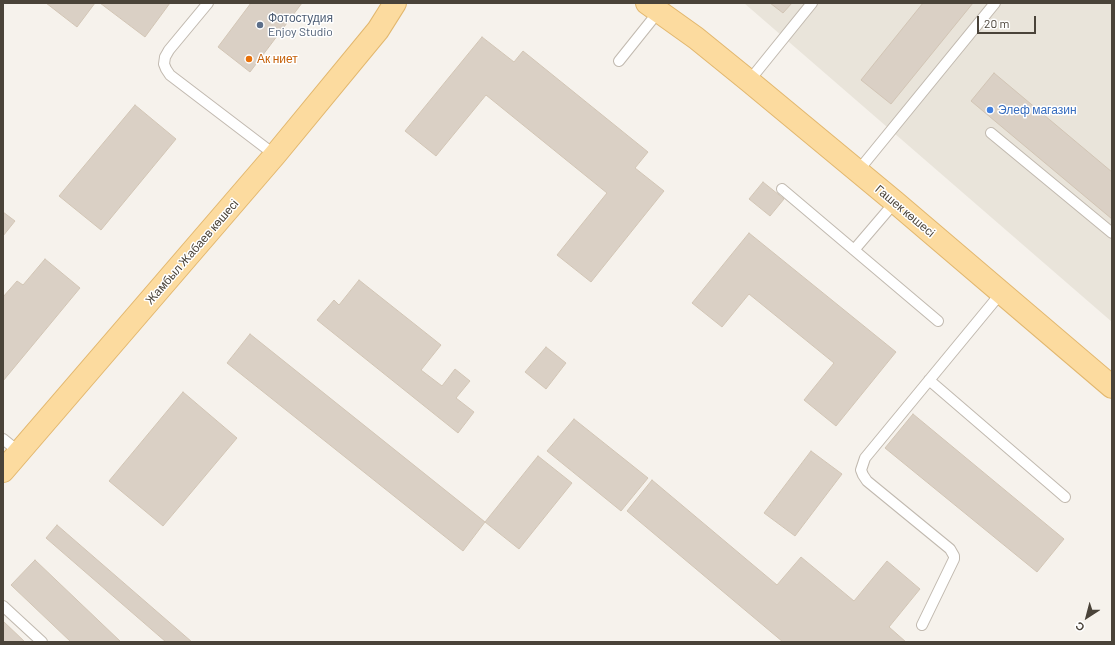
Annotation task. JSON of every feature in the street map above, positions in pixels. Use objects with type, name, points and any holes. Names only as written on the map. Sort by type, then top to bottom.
[{"type":"main road","points":[[378,30],[410,3]]},
{"type":"main road","points":[[378,30],[391,6]]},
{"type":"main road","name":"Гашек көшесі","points":[[658,6],[895,202],[1112,387]]},
{"type":"main road","name":"Жамбыл Жабаев көшесі","points":[[3,471],[11,445],[275,155],[378,30]]},
{"type":"lane","points":[[208,3],[168,50],[164,64],[166,70],[170,75],[275,155]]},
{"type":"lane","points":[[749,81],[812,3]]},
{"type":"lane","points":[[858,171],[994,3]]},
{"type":"lane","points":[[619,61],[658,6]]},
{"type":"lane","points":[[990,132],[1112,233]]},
{"type":"lane","points":[[782,189],[938,321]]},
{"type":"lane","points":[[854,250],[895,202]]},
{"type":"lane","points":[[922,625],[954,559],[954,556],[950,549],[867,481],[862,470],[865,458],[1002,293]]},
{"type":"lane","points":[[929,380],[1065,497]]},
{"type":"lane","points":[[3,606],[42,642]]},
{"type":"shaded area","points":[[744,3],[1112,3],[1112,322]]},
{"type":"building","points":[[46,3],[95,3],[77,27]]},
{"type":"building","points":[[100,3],[170,3],[145,37]]},
{"type":"building","name":"Фотостудия Enjoy Studio","points":[[251,3],[302,3],[250,72],[218,47]]},
{"type":"building","points":[[770,3],[792,3],[783,13]]},
{"type":"building","points":[[923,3],[973,3],[891,104],[861,80]]},
{"type":"building","points":[[482,37],[514,62],[523,51],[648,152],[635,168],[664,191],[591,282],[557,255],[607,193],[486,95],[436,156],[405,131]]},
{"type":"building","points":[[994,73],[1112,172],[1112,219],[971,101]]},
{"type":"building","points":[[135,105],[176,139],[101,230],[59,196]]},
{"type":"building","points":[[763,182],[784,199],[770,216],[749,199]]},
{"type":"building","points":[[3,212],[15,221],[3,236]]},
{"type":"building","points":[[749,233],[896,352],[836,426],[804,400],[834,363],[749,294],[722,327],[692,303]]},
{"type":"building","points":[[45,259],[80,288],[3,381],[3,297],[17,281],[23,285]]},
{"type":"building","points":[[359,280],[441,345],[421,370],[442,386],[455,369],[470,381],[456,398],[474,412],[458,433],[317,320],[334,300],[339,305]]},
{"type":"building","points":[[250,334],[485,522],[463,551],[227,363]]},
{"type":"building","points":[[546,347],[566,363],[546,389],[525,372]]},
{"type":"building","points":[[183,392],[237,438],[163,526],[109,481]]},
{"type":"building","points":[[913,414],[1064,539],[1037,572],[885,448]]},
{"type":"building","points":[[574,419],[648,478],[621,511],[547,451]]},
{"type":"building","points":[[811,451],[842,474],[795,536],[764,513]]},
{"type":"building","points":[[538,456],[572,483],[519,549],[485,522]]},
{"type":"building","points":[[652,480],[777,585],[801,557],[854,601],[887,561],[920,589],[889,627],[906,642],[783,642],[627,511]]},
{"type":"building","points":[[57,525],[192,642],[166,642],[46,538]]},
{"type":"building","points":[[35,560],[121,642],[71,642],[11,585]]},
{"type":"building","points":[[3,621],[25,642],[3,642]]},
{"type":"place","name":"Фотостудия Enjoy Studio","points":[[260,25]]},
{"type":"place","name":"Ак ниет","points":[[249,59]]},
{"type":"place","name":"Элеф магазин","points":[[990,110]]}]
